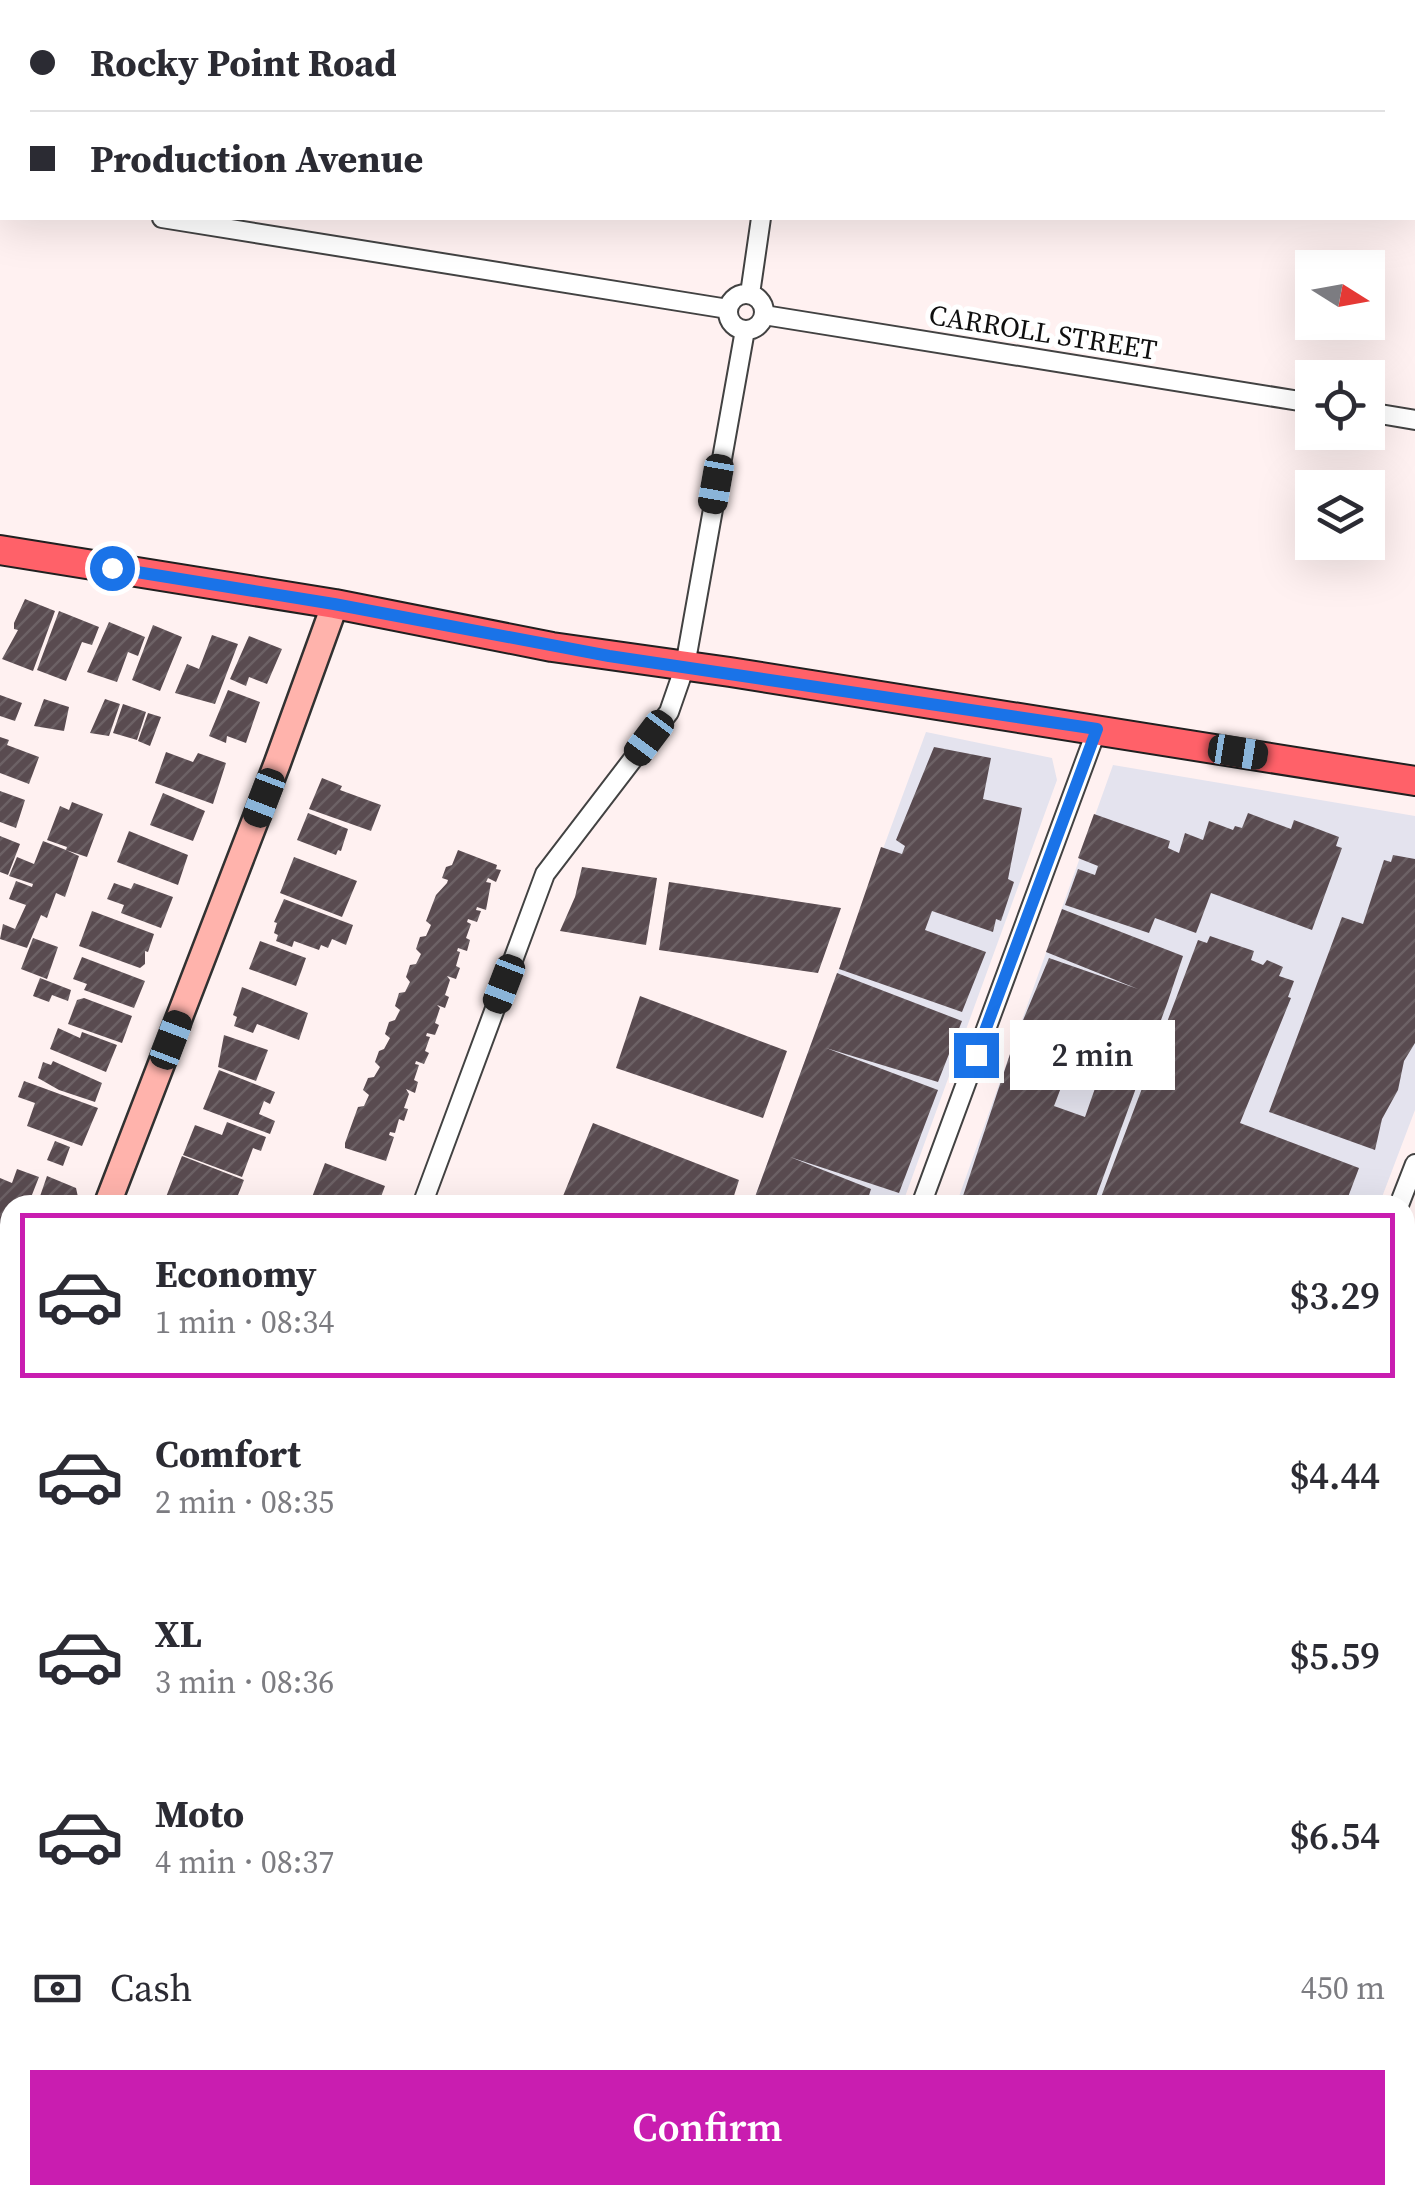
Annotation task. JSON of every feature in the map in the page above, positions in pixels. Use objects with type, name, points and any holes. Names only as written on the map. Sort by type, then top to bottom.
[{"type":"main road","points":[[0,550],[334,604],[552,647],[1415,780]]},
{"type":"street","points":[[174,220],[728,309]]},
{"type":"street","points":[[750,294],[761,220]]},
{"type":"street","points":[[750,294],[761,302],[764,314],[757,326],[744,330],[732,323],[728,309],[736,296],[750,294]]},
{"type":"street","name":"CARROLL STREET","points":[[764,314],[1295,400]]},
{"type":"street","points":[[426,1195],[546,874],[669,712],[686,666],[744,330]]},
{"type":"street","points":[[1385,415],[1415,420]]},
{"type":"street","points":[[111,1195],[277,764],[334,604]]},
{"type":"street","points":[[925,1195],[1097,729]]},
{"type":"street","points":[[1403,1195],[1415,1164]]},
{"type":"shaded area","points":[[926,732],[1052,758],[1057,780],[906,1195],[756,1195]]},
{"type":"shaded area","points":[[1113,765],[1415,816],[1415,1110],[1383,1195],[960,1195]]},
{"type":"building","points":[[25,599],[55,611],[33,671],[2,659],[18,630],[14,623]]},
{"type":"building","points":[[59,611],[99,627],[92,645],[82,642],[66,681],[37,670]]},
{"type":"building","points":[[109,622],[145,637],[138,656],[128,652],[117,682],[87,672]]},
{"type":"building","points":[[153,625],[182,637],[160,691],[132,680]]},
{"type":"building","points":[[212,635],[238,644],[215,704],[175,693],[187,664],[199,669]]},
{"type":"building","points":[[249,636],[282,649],[267,684],[249,677],[246,686],[230,679]]},
{"type":"building","points":[[228,690],[260,702],[246,743],[227,736],[226,743],[209,736]]},
{"type":"building","points":[[0,695],[22,703],[15,721],[0,716]]},
{"type":"building","points":[[44,699],[69,707],[64,731],[34,726]]},
{"type":"building","points":[[105,699],[120,704],[109,736],[90,733]]},
{"type":"building","points":[[123,704],[146,712],[137,740],[113,733]]},
{"type":"building","points":[[148,713],[161,717],[150,746],[138,741]]},
{"type":"building","points":[[0,737],[9,740],[7,745],[39,757],[29,784],[0,773]]},
{"type":"building","points":[[934,747],[991,758],[983,799],[1022,808],[1008,879],[1014,882],[1001,921],[996,919],[993,932],[932,911],[925,930],[986,952],[962,1012],[839,969],[881,847],[902,854],[905,846],[896,840]]},
{"type":"building","points":[[166,752],[193,762],[198,753],[226,763],[213,804],[155,783]]},
{"type":"building","points":[[322,778],[342,786],[340,790],[381,805],[371,831],[309,809]]},
{"type":"building","points":[[0,791],[25,800],[16,828],[0,822]]},
{"type":"building","points":[[163,793],[205,811],[193,841],[150,825]]},
{"type":"building","points":[[72,802],[103,814],[87,857],[66,850],[67,847],[47,840],[60,806],[69,810]]},
{"type":"building","points":[[308,813],[348,829],[336,855],[297,840]]},
{"type":"building","points":[[1248,813],[1291,829],[1294,820],[1339,837],[1336,846],[1342,848],[1312,930],[1211,893],[1196,933],[1155,918],[1149,933],[1065,905],[1078,869],[1095,875],[1098,866],[1078,858],[1094,814],[1170,841],[1168,848],[1179,853],[1185,833],[1203,840],[1209,821],[1233,830],[1235,826],[1242,828]]},
{"type":"building","points":[[129,831],[188,855],[178,885],[117,862]]},
{"type":"building","points":[[0,836],[20,844],[8,875],[0,872]]},
{"type":"building","points":[[43,841],[79,856],[65,897],[56,893],[47,918],[41,915],[27,948],[0,939],[3,924],[15,929],[26,905],[9,899],[16,881],[32,887],[33,884],[9,876],[17,857],[34,864]]},
{"type":"building","points":[[458,850],[501,870],[496,882],[488,878],[486,882],[491,883],[486,910],[477,907],[481,911],[477,922],[468,919],[471,924],[467,951],[458,948],[456,966],[460,968],[456,979],[447,976],[450,980],[445,995],[449,997],[445,1008],[437,1005],[440,1008],[435,1023],[439,1025],[435,1035],[427,1033],[430,1037],[425,1051],[429,1053],[424,1064],[416,1061],[419,1065],[415,1093],[406,1089],[409,1094],[404,1108],[408,1109],[404,1121],[399,1119],[395,1133],[390,1132],[394,1137],[386,1161],[345,1148],[345,1143],[358,1107],[364,1106],[369,1095],[363,1090],[368,1078],[374,1077],[380,1067],[375,1062],[390,1038],[385,1034],[389,1022],[395,1020],[400,1010],[395,1006],[399,993],[405,992],[410,982],[406,977],[410,965],[416,964],[421,954],[416,949],[420,937],[426,936],[431,925],[426,921],[436,895],[447,883],[442,878],[446,867],[452,865]]},
{"type":"building","points":[[1393,855],[1415,859],[1415,1043],[1404,1061],[1398,1090],[1382,1119],[1375,1150],[1269,1112],[1342,917],[1363,924],[1384,860],[1391,862]]},
{"type":"building","points":[[294,857],[357,881],[342,917],[280,893]]},
{"type":"building","points":[[582,867],[657,878],[646,945],[560,931],[575,897]]},
{"type":"building","points":[[669,882],[841,908],[818,973],[659,950]]},
{"type":"building","points":[[114,883],[131,889],[134,883],[173,897],[161,928],[121,913],[124,905],[107,899]]},
{"type":"building","points":[[284,899],[353,925],[346,945],[332,939],[328,948],[321,945],[319,950],[294,941],[292,947],[276,941],[274,922]]},
{"type":"building","points":[[1062,909],[1183,956],[1097,1195],[963,1195],[1014,1042],[1070,1064],[1054,1106],[1085,1117],[1100,1074],[1121,1080],[1016,1037],[1049,958],[1138,989],[1046,952]]},
{"type":"building","points":[[92,911],[154,934],[148,952],[145,951],[145,964],[140,968],[79,946]]},
{"type":"building","points":[[1210,936],[1254,951],[1251,960],[1263,965],[1267,960],[1283,967],[1279,976],[1294,981],[1288,997],[1291,998],[1240,1123],[1359,1168],[1349,1195],[1102,1195],[1198,940],[1207,943]]},
{"type":"building","points":[[33,938],[58,947],[47,979],[21,969]]},
{"type":"building","points":[[260,941],[306,958],[296,986],[249,969]]},
{"type":"building","points":[[82,957],[145,981],[134,1008],[84,990],[87,984],[73,979]]},
{"type":"building","points":[[837,973],[962,1021],[938,1082],[826,1048],[938,1090],[899,1193],[790,1157],[871,1189],[869,1195],[756,1195]]},
{"type":"building","points":[[40,978],[71,990],[68,1001],[52,995],[49,1002],[33,996]]},
{"type":"building","points":[[242,987],[308,1013],[299,1040],[257,1024],[253,1033],[234,1026],[237,1017],[233,1015]]},
{"type":"building","points":[[640,996],[787,1051],[763,1118],[616,1068]]},
{"type":"building","points":[[84,998],[132,1016],[122,1043],[68,1024],[77,1000]]},
{"type":"building","points":[[58,1028],[80,1038],[82,1032],[117,1045],[106,1072],[50,1049]]},
{"type":"building","points":[[224,1035],[268,1050],[256,1081],[218,1067]]},
{"type":"building","points":[[53,1061],[102,1083],[95,1102],[38,1078],[43,1062],[51,1065]]},
{"type":"building","points":[[219,1070],[275,1092],[270,1104],[264,1101],[259,1114],[275,1121],[270,1134],[203,1109]]},
{"type":"building","points":[[24,1081],[98,1108],[82,1146],[27,1126],[35,1103],[18,1097]]},
{"type":"building","points":[[227,1122],[266,1137],[261,1151],[253,1148],[242,1177],[183,1155],[195,1125],[222,1135]]},
{"type":"building","points":[[593,1123],[739,1180],[734,1195],[563,1195]]},
{"type":"building","points":[[55,1141],[70,1147],[63,1166],[47,1160]]},
{"type":"building","points":[[182,1156],[244,1180],[238,1195],[167,1195]]},
{"type":"building","points":[[325,1163],[385,1186],[382,1195],[313,1195]]},
{"type":"building","points":[[17,1169],[39,1177],[32,1195],[0,1195],[0,1178],[12,1183]]},
{"type":"building","points":[[47,1176],[76,1188],[78,1195],[40,1195]]},
{"type":"route","points":[[112,568],[334,604],[552,647],[1097,729],[976,1055]]}]
